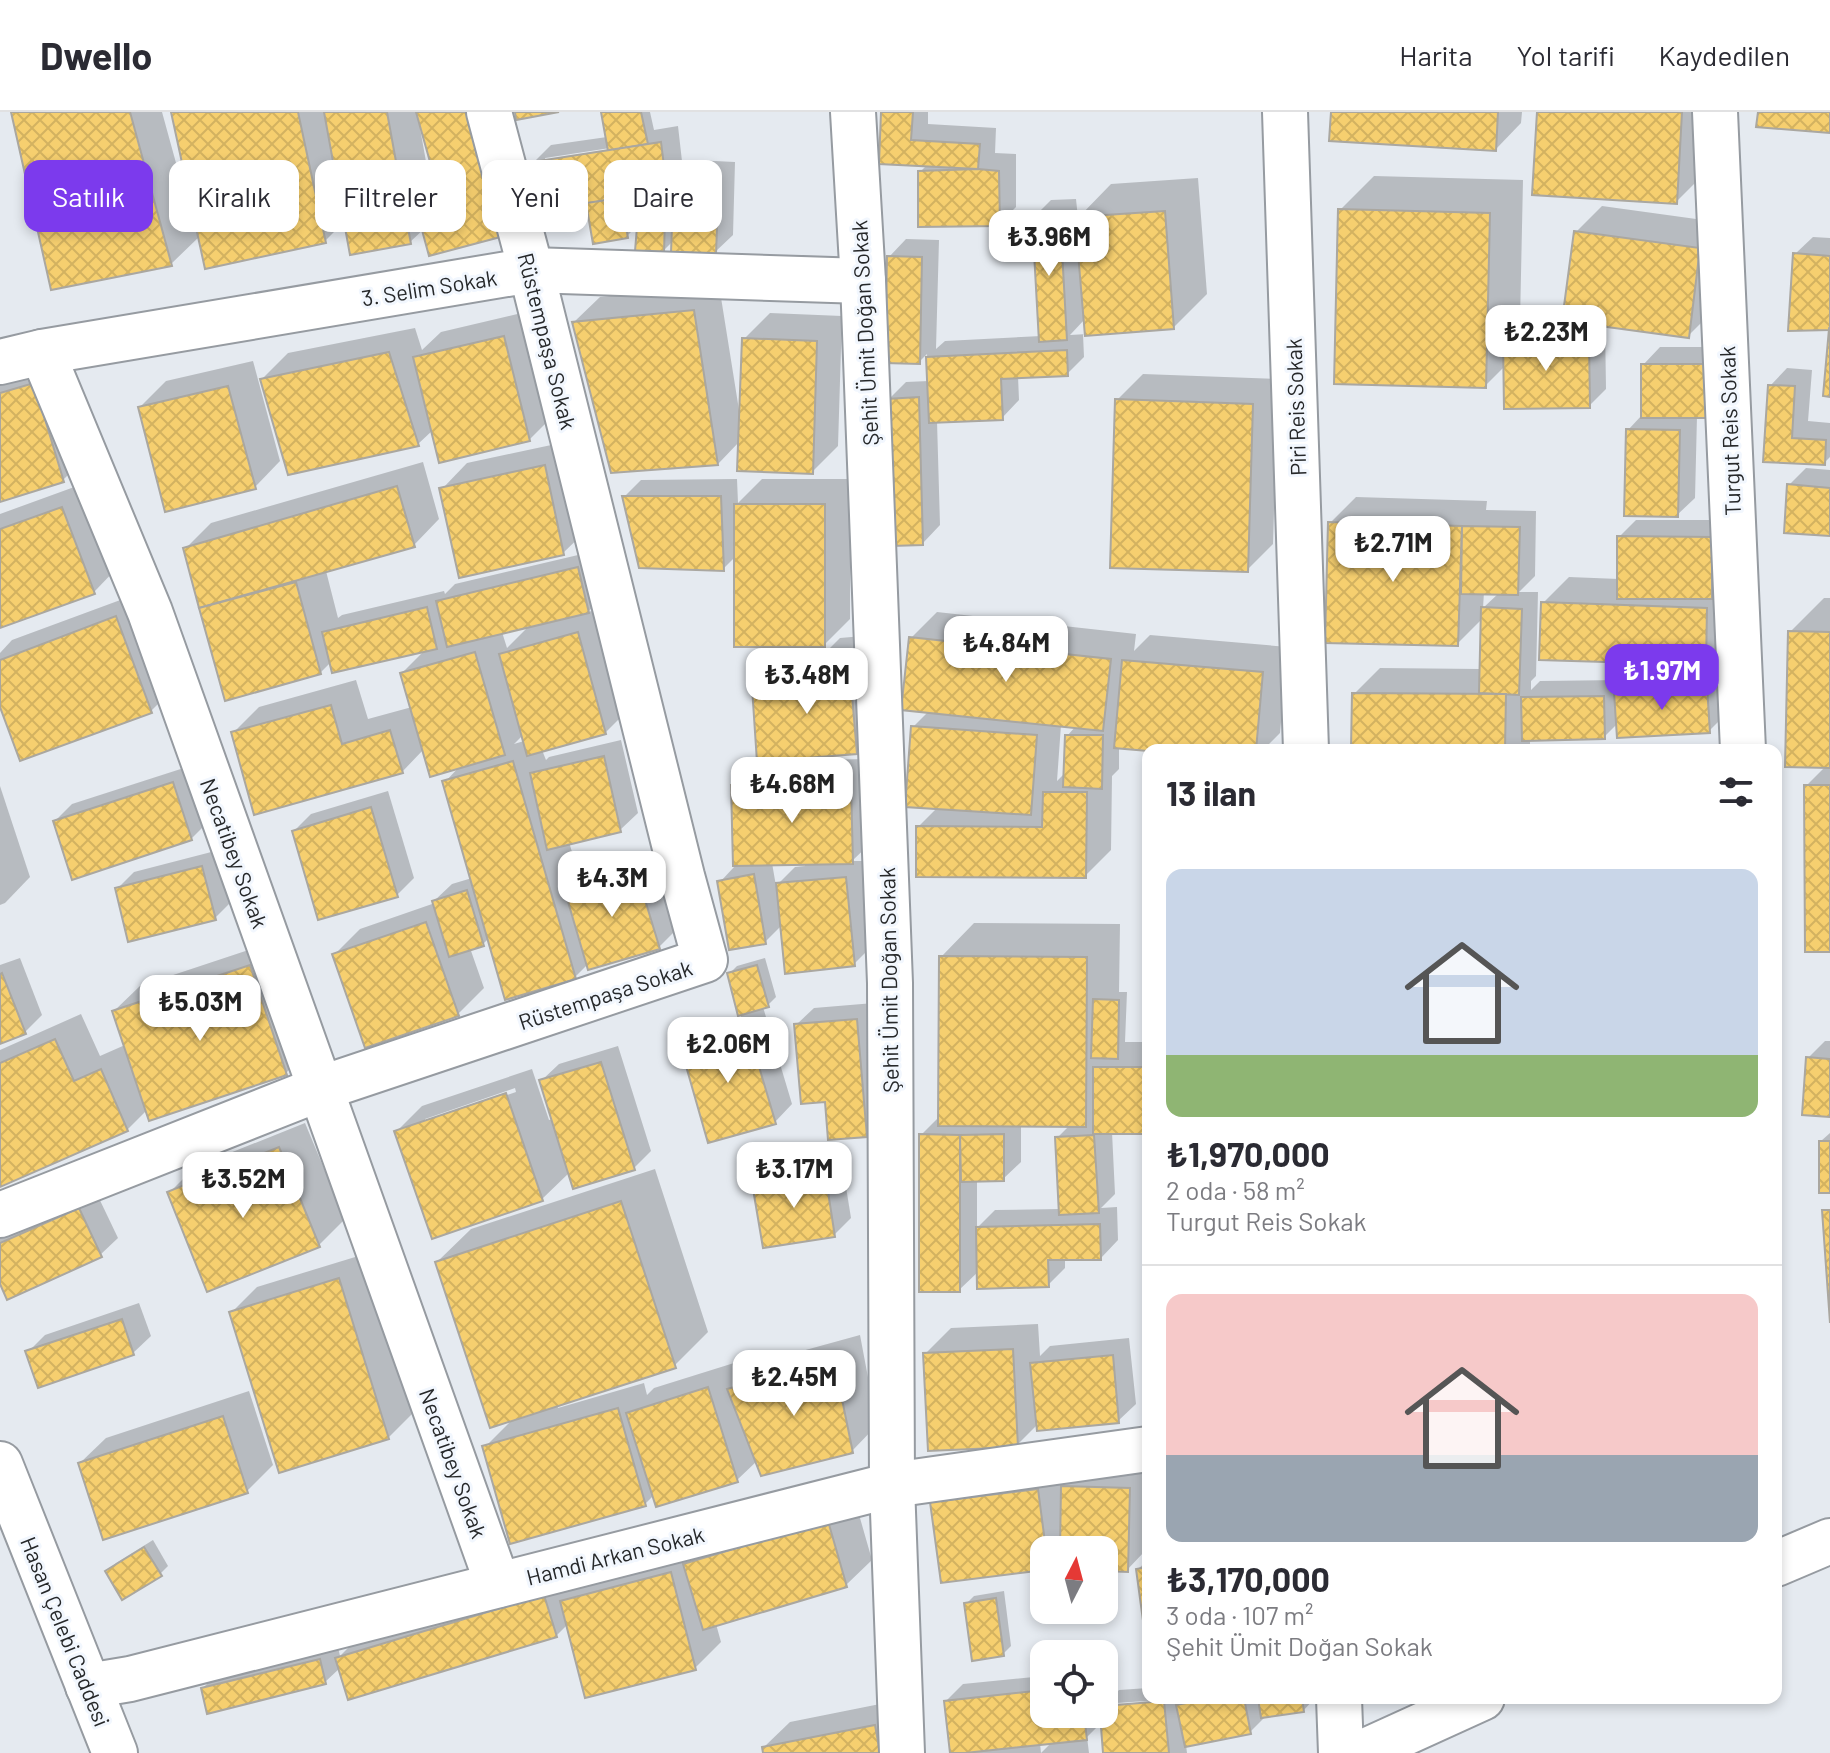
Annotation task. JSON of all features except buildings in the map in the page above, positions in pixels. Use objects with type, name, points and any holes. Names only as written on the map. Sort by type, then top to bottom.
[{"type":"street","name":"Rüstempaşa Sokak","points":[[0,1215],[319,1089],[705,960],[489,112]]},
{"type":"street","name":"Şehit Ümit Doğan Sokak","points":[[853,112],[863,281],[890,983],[892,1485],[902,1753]]},
{"type":"street","name":"Piri Reis Sokak","points":[[1285,112],[1306,744]]},
{"type":"street","name":"Turgut Reis Sokak","points":[[1715,112],[1743,744]]},
{"type":"street","name":"3. Selim Sokak","points":[[0,362],[42,352],[531,270],[863,281]]},
{"type":"street","name":"Necatibey Sokak","points":[[42,352],[150,612],[498,1585]]},
{"type":"street","name":"Hamdi Arkan Sokak","points":[[88,1686],[130,1679],[892,1485],[1142,1450]]},
{"type":"street","name":"Hasan Çelebi Caddesi","points":[[0,1464],[17,1561],[88,1686],[115,1753]]},
{"type":"street","points":[[1782,1561],[1830,1541]]},
{"type":"street","points":[[1339,1704],[1341,1753]]},
{"type":"street","points":[[1361,1753],[1469,1704]]}]
